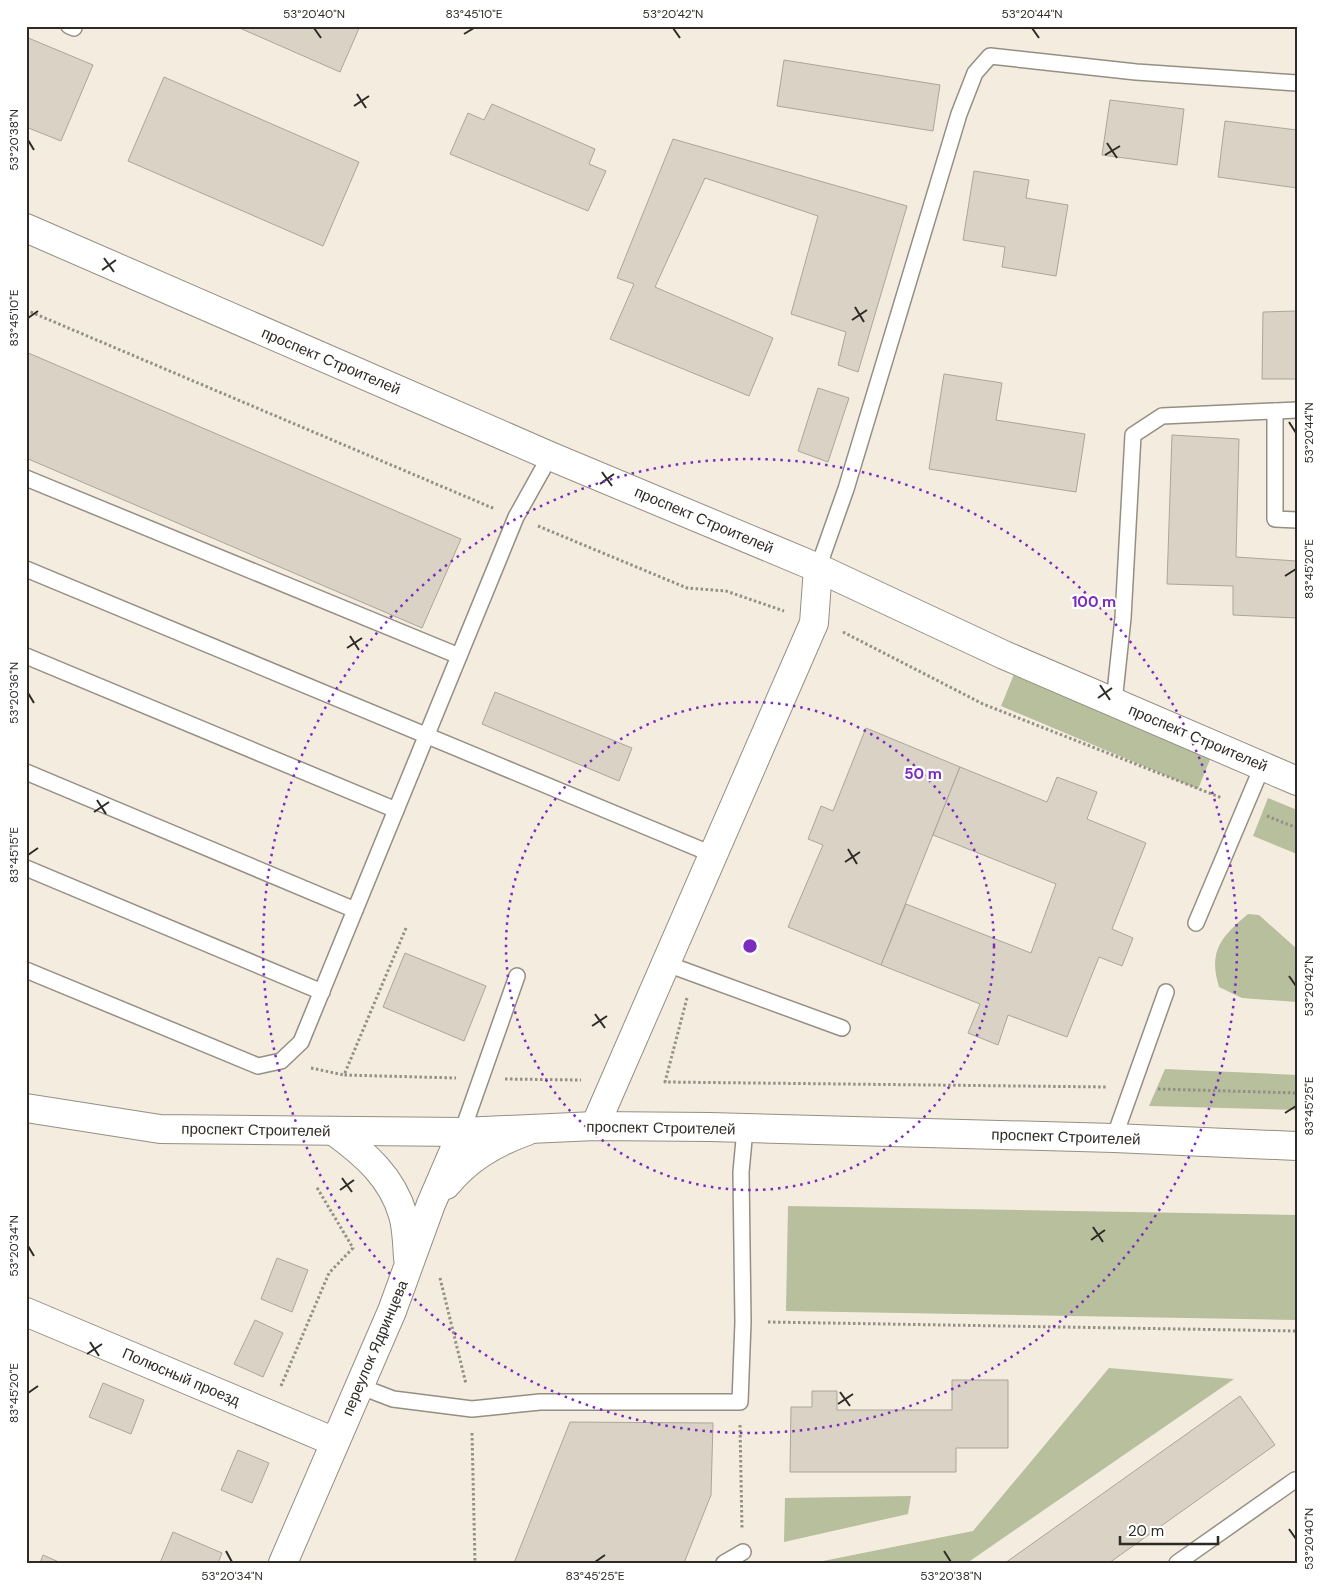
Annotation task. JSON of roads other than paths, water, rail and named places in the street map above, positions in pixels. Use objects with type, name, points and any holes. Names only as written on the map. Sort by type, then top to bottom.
[{"type":"main road","name":"проспект Строителей","points":[[26,228],[550,456],[818,568],[1004,655],[1297,780]]},
{"type":"main road","points":[[594,1126],[667,964],[814,623],[818,568]]},
{"type":"main road","name":"проспект Строителей","points":[[26,1108],[160,1129],[462,1132],[594,1126],[1114,1138],[1297,1146]]},
{"type":"main road","points":[[431,1204],[469,1161],[496,1142],[532,1129]]},
{"type":"main road","points":[[335,1132],[368,1157],[388,1182],[404,1216],[409,1267]]},
{"type":"main road","name":"переулок Ядринцева","points":[[283,1563],[409,1267],[431,1204],[462,1132]]},
{"type":"main road","name":"Полюсный проезд","points":[[26,1312],[335,1442]]},
{"type":"lane","points":[[818,568],[846,489],[959,114],[975,73],[990,56],[1136,72],[1297,84]]},
{"type":"lane","points":[[1275,410],[1275,519],[1297,520]]},
{"type":"lane","points":[[1114,702],[1123,618],[1133,435],[1162,416],[1297,410]]},
{"type":"lane","points":[[26,970],[258,1066],[281,1060],[301,1042],[516,518],[550,456]]},
{"type":"lane","points":[[26,478],[459,656]]},
{"type":"lane","points":[[26,570],[714,855]]},
{"type":"lane","points":[[26,656],[396,810]]},
{"type":"lane","points":[[1196,923],[1262,766]]},
{"type":"lane","points":[[26,772],[355,910]]},
{"type":"lane","points":[[26,868],[322,992]]},
{"type":"lane","points":[[667,964],[842,1028]]},
{"type":"lane","points":[[462,1132],[517,976]]},
{"type":"lane","points":[[1114,1138],[1166,992]]},
{"type":"lane","points":[[359,1386],[392,1399],[472,1409],[540,1402],[740,1402],[743,1322],[741,1172],[745,1129]]},
{"type":"lane","points":[[1177,1563],[1295,1480]]},
{"type":"lane","points":[[724,1563],[743,1552]]}]
